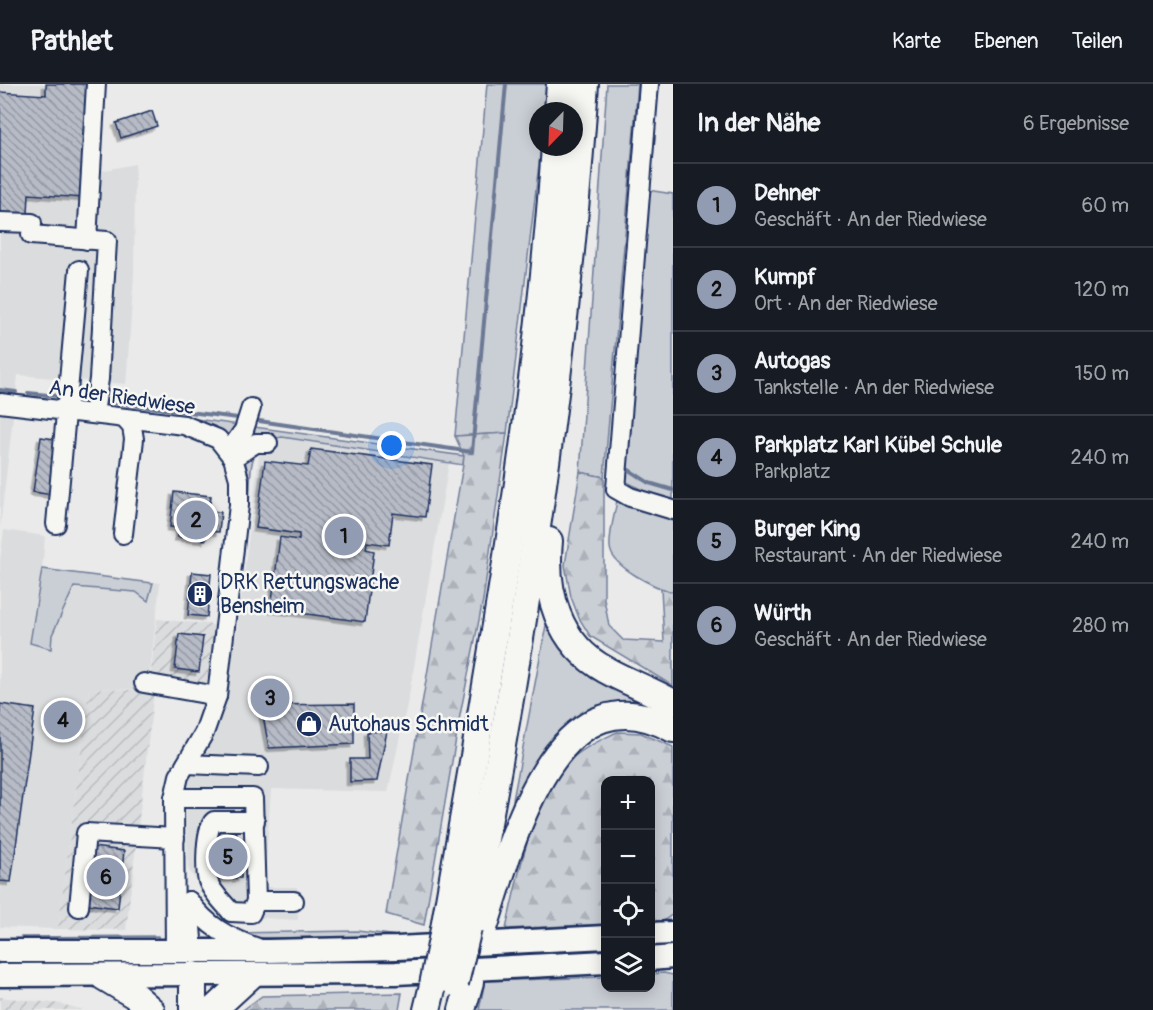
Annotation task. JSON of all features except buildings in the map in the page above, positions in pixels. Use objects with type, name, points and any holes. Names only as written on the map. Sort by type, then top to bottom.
[{"type":"highway","points":[[559,102],[560,84]]},
{"type":"highway","points":[[450,1010],[453,983],[496,780],[547,467],[585,84]]},
{"type":"highway","points":[[462,1010],[453,983],[465,929],[534,365],[554,156]]},
{"type":"highway","points":[[547,467],[553,508],[547,565],[553,602],[561,624],[580,651],[597,665],[673,703]]},
{"type":"highway","points":[[465,929],[515,831],[533,790],[551,759],[568,740],[590,725],[608,718],[629,716],[652,719],[673,729]]},
{"type":"highway","points":[[175,1010],[184,964]]},
{"type":"highway","points":[[184,964],[193,1010]]},
{"type":"highway","points":[[213,1010],[250,976]]},
{"type":"highway","points":[[104,977],[134,995],[151,1010]]},
{"type":"highway","points":[[427,1010],[453,983]]},
{"type":"main road","points":[[655,934],[673,933]]},
{"type":"main road","points":[[0,975],[104,977],[268,951],[397,948],[601,937]]},
{"type":"main road","points":[[0,951],[184,964],[250,976],[396,973],[601,962]]},
{"type":"main road","points":[[655,959],[673,957]]},
{"type":"street","points":[[87,240],[96,84]]},
{"type":"street","points":[[649,84],[616,489],[630,497],[673,510]]},
{"type":"street","points":[[0,222],[32,223],[31,235],[107,241],[99,379],[94,414]]},
{"type":"street","points":[[56,524],[79,270]]},
{"type":"street","name":"An der Riedwiese","points":[[0,402],[193,428],[218,440],[231,454]]},
{"type":"street","points":[[184,964],[176,872],[174,798],[179,776],[204,733],[217,696],[239,505],[239,478],[231,454],[244,430],[251,408]]},
{"type":"street","points":[[123,534],[134,439],[132,427],[124,418]]},
{"type":"street","points":[[231,454],[256,443],[268,442]]},
{"type":"street","points":[[144,683],[217,696]]},
{"type":"street","points":[[186,764],[259,766]]},
{"type":"street","points":[[174,798],[249,796],[255,801],[256,901],[251,913],[231,912],[208,881],[208,827],[214,821],[255,821]]},
{"type":"street","points":[[80,907],[86,833],[175,838]]},
{"type":"street","points":[[176,872],[189,901],[210,926],[239,942],[268,951]]},
{"type":"street","points":[[184,964],[189,901]]},
{"type":"street","points":[[256,901],[294,901]]},
{"type":"street","points":[[655,961],[673,968]]},
{"type":"shaded area","points":[[0,84],[103,84],[100,171],[135,164],[134,274],[126,384],[18,375],[0,527]]},
{"type":"shaded area","points":[[262,432],[450,457],[409,695],[388,792],[271,789],[264,887],[297,887],[298,920],[228,916],[204,893],[188,868],[185,778],[226,689],[237,630]]},
{"type":"shaded area","points":[[4,530],[45,536],[42,569],[160,583],[148,690],[89,688],[58,929],[0,927],[0,560]]},
{"type":"shaded area","points":[[157,619],[215,625],[209,685],[150,680]]},
{"type":"shaded area","points":[[89,688],[154,691],[126,930],[58,929]]},
{"type":"shaded area","points":[[0,997],[61,1004],[83,1010],[0,1010]]},
{"type":"green space","points":[[487,84],[546,84],[545,102],[529,102],[529,156],[540,156],[507,433],[455,436]]},
{"type":"green space","points":[[607,84],[638,84],[604,477],[580,472]]},
{"type":"green space","points":[[647,190],[673,194],[673,499],[644,491],[623,480]]},
{"type":"green space","points":[[0,392],[464,456],[463,465],[282,437],[270,440],[256,452],[251,470],[249,503],[247,468],[240,450],[234,442],[214,427],[0,398]]},
{"type":"green space","points":[[507,433],[483,600],[460,715],[424,925],[386,914],[463,465],[464,456],[455,436]]},
{"type":"green space","points":[[580,472],[604,477],[604,599],[609,626],[623,640],[664,642],[661,589],[673,592],[673,686],[590,636],[579,618],[571,597],[565,565]]},
{"type":"green space","points":[[617,500],[673,515],[673,592],[636,576],[612,555],[610,535]]},
{"type":"green space","points":[[42,569],[153,583],[148,601],[136,592],[74,587],[52,635],[51,649],[30,643]]},
{"type":"green space","points":[[547,620],[559,645],[591,678],[671,718],[616,705],[507,832]]},
{"type":"green space","points":[[617,732],[641,733],[673,747],[673,914],[663,921],[655,921],[655,776],[601,776],[601,924],[506,929],[527,842],[544,799],[566,764],[590,746]]},
{"type":"green space","points":[[357,931],[400,936],[397,940],[346,937],[262,938],[233,933]]},
{"type":"green space","points":[[158,936],[158,940],[33,944],[22,937]]},
{"type":"green space","points":[[655,974],[673,975],[673,1010],[479,1010],[485,981],[601,977],[601,992],[655,992]]},
{"type":"green space","points":[[402,993],[399,1010],[243,1010],[262,996]]},
{"type":"waterway","points":[[259,421],[472,452],[506,84]]},
{"type":"waterway","points":[[0,390],[16,392]]},
{"type":"waterway","points":[[28,393],[58,396]]},
{"type":"waterway","points":[[76,398],[85,398]]},
{"type":"waterway","points":[[107,402],[238,418]]},
{"type":"waterway","points":[[629,470],[649,483],[673,490]]},
{"type":"place","name":"Kumpf","points":[[196,520]]},
{"type":"place","name":"Dehner","points":[[344,536]]},
{"type":"place","name":"DRK Rettungswache Bensheim","points":[[200,594]]},
{"type":"place","name":"Autogas","points":[[270,698]]},
{"type":"place","name":"Parkplatz Karl Kübel Schule","points":[[63,720]]},
{"type":"place","name":"Autohaus Schmidt","points":[[309,724]]},
{"type":"place","name":"Burger King","points":[[228,857]]},
{"type":"place","name":"Würth","points":[[106,877]]}]
